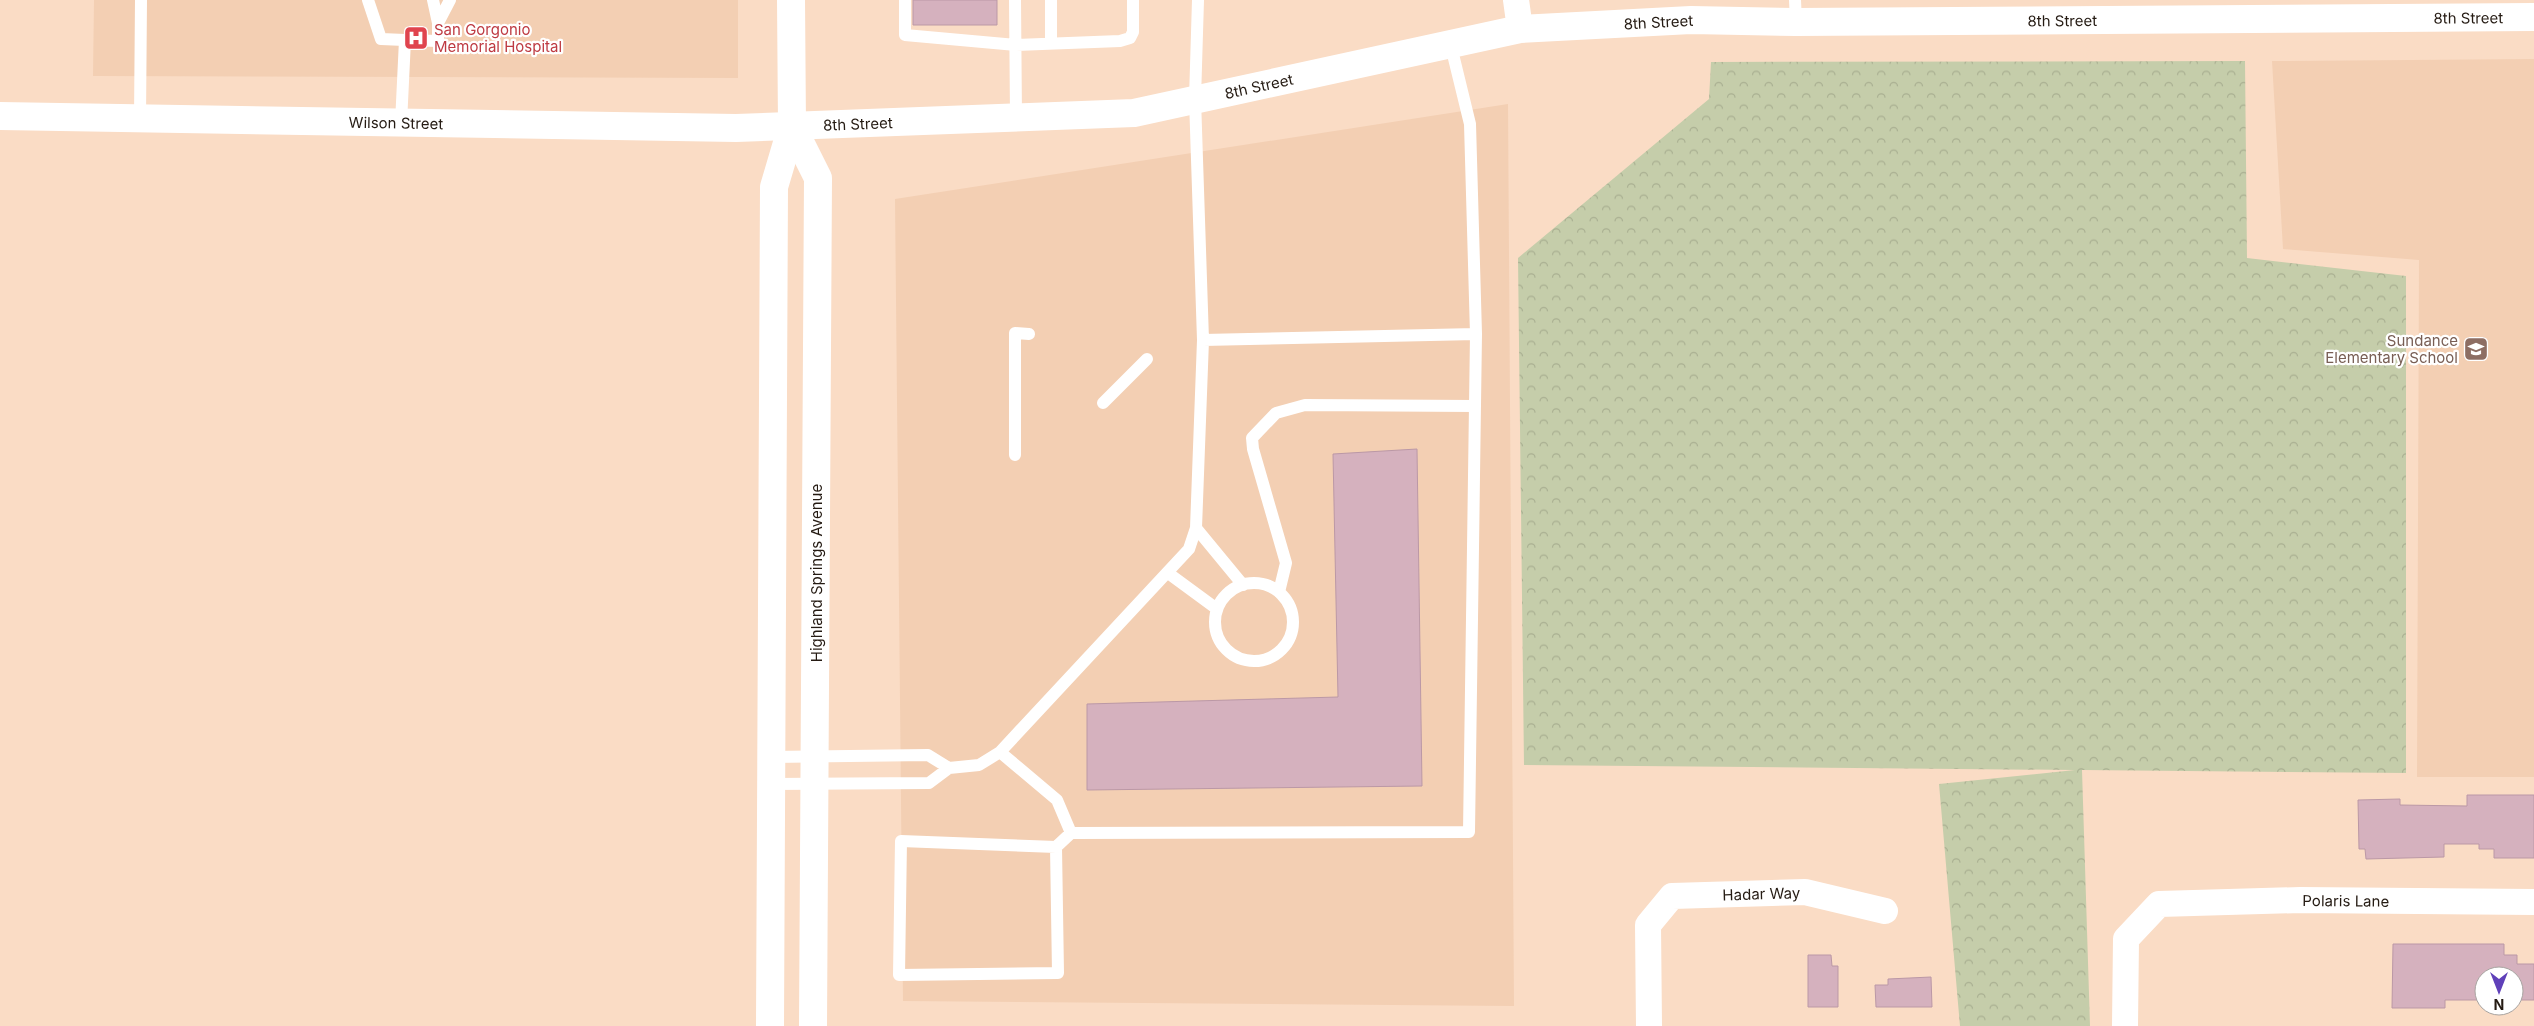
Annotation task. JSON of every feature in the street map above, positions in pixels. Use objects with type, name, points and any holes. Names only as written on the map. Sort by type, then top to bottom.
[{"type":"street","name":"Highland Springs Avenue","points":[[770,1026],[774,187],[792,126],[791,0]]},
{"type":"street","points":[[1516,0],[1520,29]]},
{"type":"street","name":"8th Street","points":[[792,126],[1134,113],[1450,42],[1520,29],[1691,20],[1795,11],[2534,17]]},
{"type":"street","name":"Wilson Street","points":[[0,116],[736,128],[792,126]]},
{"type":"street","name":"Highland Springs Avenue","points":[[792,126],[818,178],[813,1026]]},
{"type":"street","name":"Hadar Way","points":[[1649,1026],[1648,924],[1672,896],[1804,892],[1885,911]]},
{"type":"street","name":"Polaris Lane","points":[[2125,1026],[2126,939],[2159,904],[2300,900],[2534,902]]},
{"type":"lane","points":[[140,119],[141,0]]},
{"type":"lane","points":[[368,0],[381,39],[438,41],[438,23],[433,0]]},
{"type":"lane","points":[[438,23],[450,0]]},
{"type":"lane","points":[[905,0],[905,35],[1016,44],[1120,41],[1130,38],[1133,32],[1133,0]]},
{"type":"lane","points":[[1015,0],[1016,117]]},
{"type":"lane","points":[[1051,0],[1051,44]]},
{"type":"lane","points":[[771,771],[816,770],[929,783],[949,768],[979,765],[1000,752],[1189,549],[1196,528],[1203,340],[1195,99],[1198,0]]},
{"type":"lane","points":[[402,123],[405,40]]},
{"type":"lane","points":[[1056,847],[1058,973],[899,975],[901,841],[1056,847],[1071,833],[1469,832],[1476,334],[1470,124],[1450,42]]},
{"type":"lane","points":[[1015,455],[1015,333],[1029,334]]},
{"type":"lane","points":[[1203,340],[1476,334]]},
{"type":"lane","points":[[1104,403],[1147,359]]},
{"type":"lane","points":[[1279,592],[1286,563],[1253,449],[1252,438],[1276,413],[1305,405],[1475,406]]},
{"type":"lane","points":[[1196,528],[1243,585]]},
{"type":"lane","points":[[1168,573],[1217,610]]},
{"type":"lane","points":[[1256,583],[1268,586],[1279,592],[1288,602],[1292,614],[1293,627],[1289,639],[1281,650],[1271,657],[1258,661],[1245,660],[1233,655],[1224,646],[1216,628],[1217,610],[1223,599],[1232,590],[1243,585],[1256,583]]},
{"type":"lane","points":[[1000,752],[1057,800],[1071,833]]},
{"type":"lane","points":[[771,771],[816,770],[928,755],[949,768]]},
{"type":"shaded area","name":"San Gorgonio Memorial Hospital","points":[[94,0],[738,0],[738,78],[93,76]]},
{"type":"shaded area","name":"Sundance Elementary School","points":[[2534,59],[2534,777],[2417,777],[2419,260],[2283,249],[2272,61]]},
{"type":"shaded area","points":[[1508,104],[1514,1006],[903,1001],[895,199]]},
{"type":"green space","points":[[2245,61],[2247,258],[2406,276],[2406,773],[2082,770],[2090,1026],[1960,1026],[1939,784],[2075,770],[1524,765],[1518,258],[1709,99],[1711,62]]},
{"type":"building","points":[[913,0],[997,0],[997,25],[913,25]]},
{"type":"building","points":[[1417,449],[1422,786],[1087,790],[1087,704],[1338,697],[1333,454]]},
{"type":"building","points":[[2467,795],[2534,795],[2534,858],[2494,858],[2494,849],[2479,849],[2479,844],[2444,844],[2444,857],[2366,859],[2365,849],[2359,849],[2358,800],[2400,799],[2400,805],[2467,806]]},
{"type":"building","points":[[2393,944],[2504,944],[2504,955],[2517,955],[2517,964],[2534,964],[2534,1000],[2524,1000],[2524,966],[2474,966],[2474,1000],[2445,1000],[2445,1008],[2392,1008]]},
{"type":"building","points":[[1808,955],[1831,955],[1832,966],[1838,966],[1838,1007],[1808,1007]]},
{"type":"building","points":[[1931,977],[1932,1007],[1876,1007],[1875,985],[1888,985],[1888,979]]},
{"type":"place","name":"San Gorgonio Memorial Hospital","points":[[416,38]]},
{"type":"place","name":"Sundance Elementary School","points":[[2476,349]]}]
